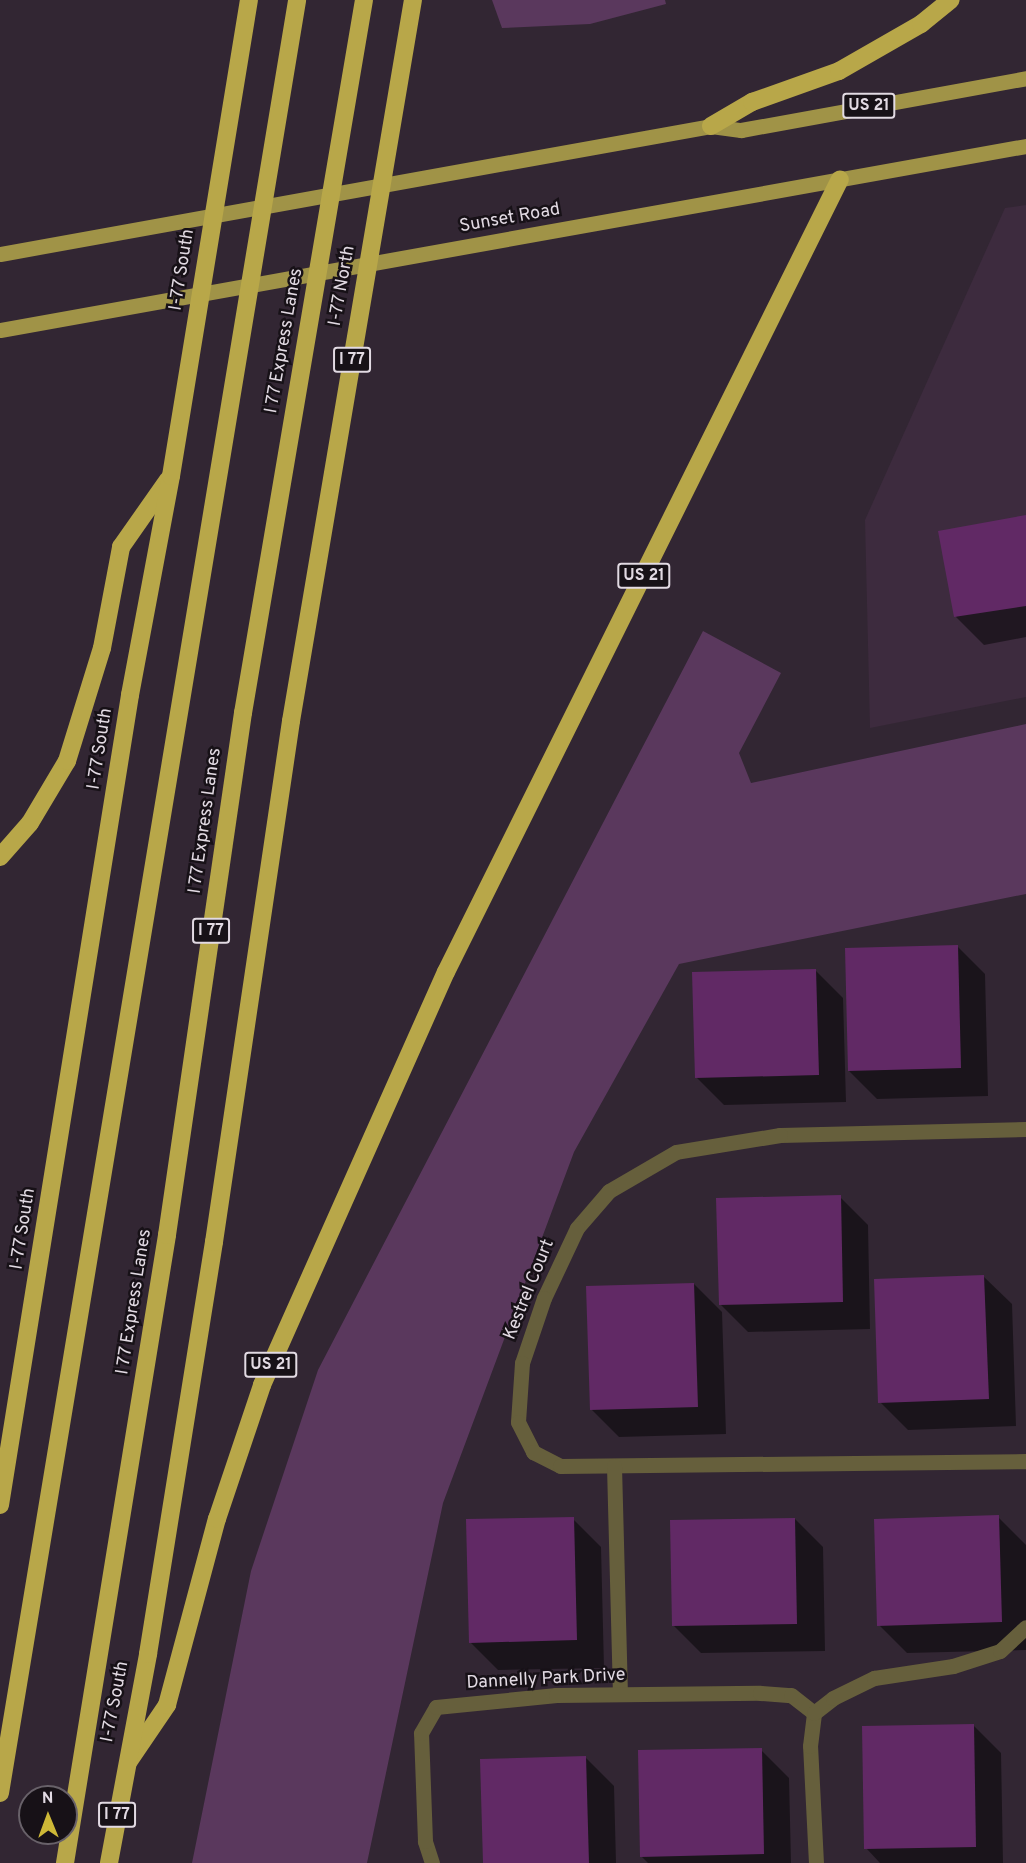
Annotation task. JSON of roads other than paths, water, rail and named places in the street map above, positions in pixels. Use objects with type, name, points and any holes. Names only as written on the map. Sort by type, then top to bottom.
[{"type":"highway","name":"I-77 South","points":[[0,1505],[129,707],[171,476],[249,0]]},
{"type":"highway","points":[[0,1793],[297,0]]},
{"type":"highway","name":"I 77 Express Lanes","points":[[65,1863],[165,1247],[243,713],[364,0]]},
{"type":"highway","name":"I-77 North","points":[[291,721],[413,0]]},
{"type":"highway","points":[[711,126],[752,102],[838,71],[912,29],[951,0]]},
{"type":"highway","name":"US 21","points":[[125,1767],[167,1705],[218,1519],[262,1385],[441,983],[840,179]]},
{"type":"highway","points":[[0,857],[30,823],[68,761],[102,648],[121,547],[171,476]]},
{"type":"highway","name":"I-77 South","points":[[125,1767],[148,1654],[214,1242],[291,721]]},
{"type":"highway","name":"I 77","points":[[109,1863],[125,1767]]},
{"type":"main road","name":"US 21","points":[[0,254],[711,126],[741,130],[1026,78]]},
{"type":"main road","name":"Sunset Road","points":[[0,330],[1026,146]]},
{"type":"street","name":"Kestrel Court","points":[[1026,1129],[780,1135],[676,1152],[609,1191],[577,1228],[544,1298],[522,1363],[518,1422],[533,1452],[560,1466],[1026,1461]]},
{"type":"street","points":[[614,1466],[620,1694]]},
{"type":"street","points":[[816,1863],[810,1746],[814,1713],[833,1698],[874,1678],[953,1666],[1000,1651],[1026,1627]]},
{"type":"street","name":"Dannelly Park Drive","points":[[432,1863],[425,1841],[421,1733],[436,1707],[556,1695],[791,1695],[814,1713]]}]
